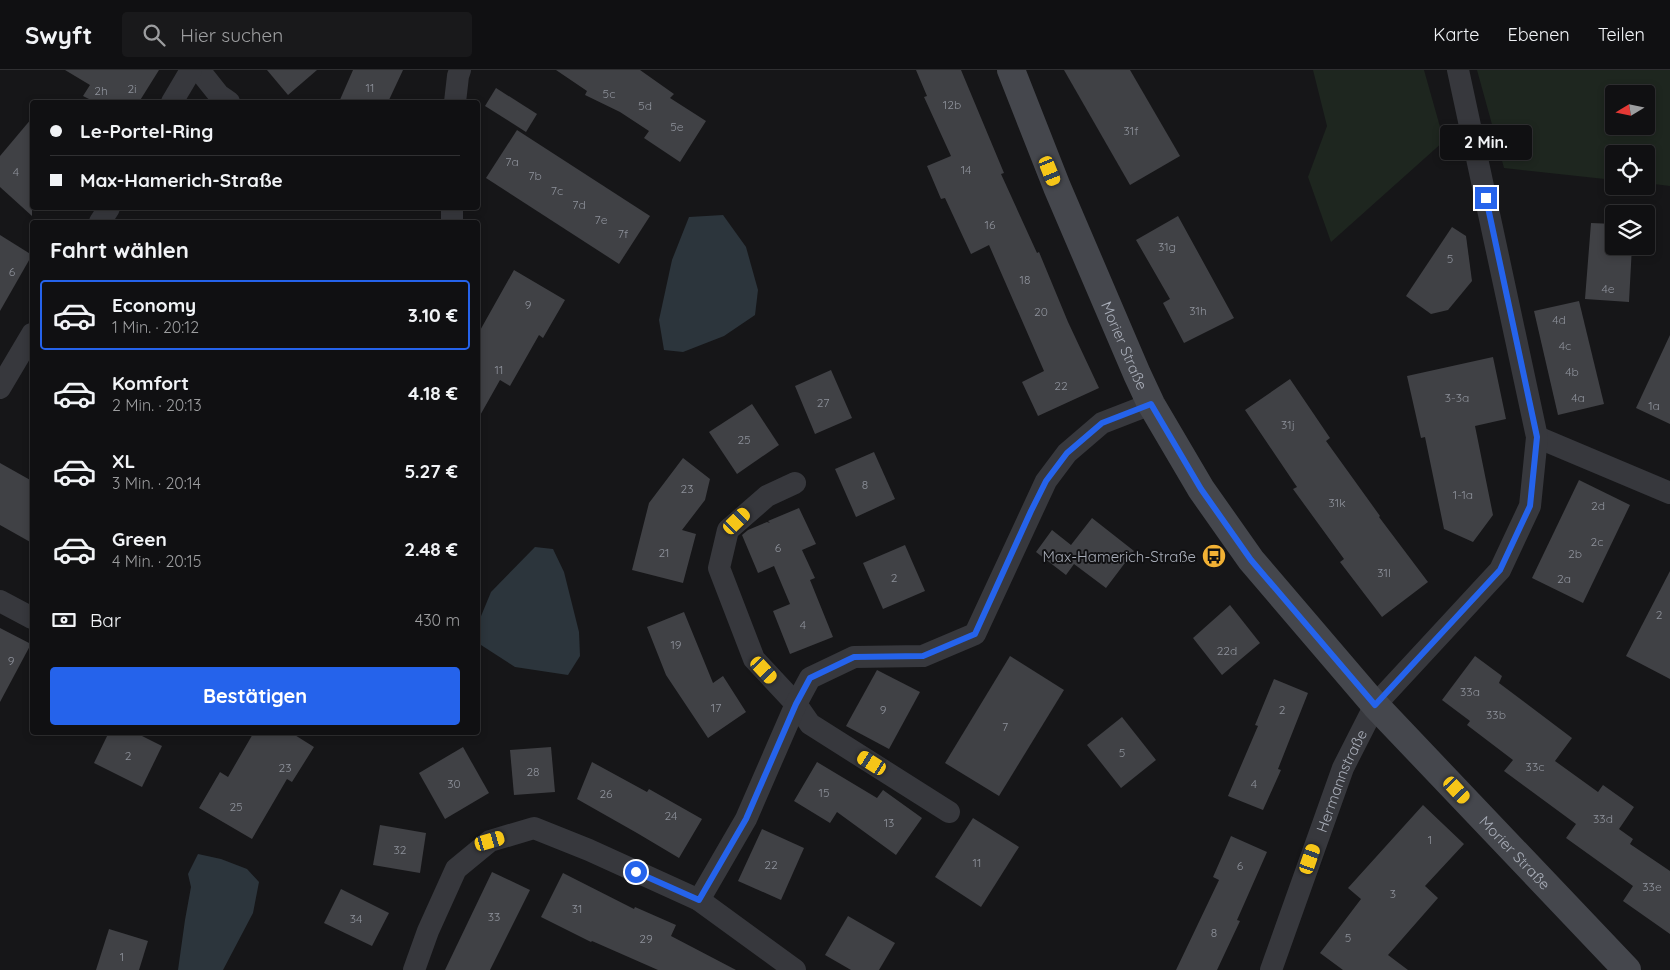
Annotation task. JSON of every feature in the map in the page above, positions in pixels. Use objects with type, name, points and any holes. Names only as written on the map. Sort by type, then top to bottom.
[{"type":"main road","name":"Morier Straße","points":[[1011,70],[1094,276],[1137,374],[1151,404],[1201,489],[1251,560],[1375,705],[1628,970]]},
{"type":"street","points":[[173,100],[192,70]]},
{"type":"street","points":[[199,70],[219,95],[226,100]]},
{"type":"street","points":[[455,100],[460,70]]},
{"type":"street","points":[[1375,705],[1500,570],[1530,506],[1537,437],[1458,70]]},
{"type":"street","points":[[0,388],[30,337]]},
{"type":"street","points":[[699,900],[746,819],[796,704],[810,678],[854,657],[923,656],[975,634],[1046,481],[1067,453],[1102,423],[1151,404]]},
{"type":"street","points":[[1537,437],[1670,493]]},
{"type":"street","points":[[795,482],[767,496],[728,530],[719,568],[754,659],[796,704],[810,724],[949,812]]},
{"type":"street","points":[[0,601],[30,617]]},
{"type":"street","name":"Hermannstraße","points":[[1271,970],[1343,768],[1375,705]]},
{"type":"street","points":[[414,970],[428,931],[456,869],[490,841],[534,828],[589,850],[699,900],[795,970]]},
{"type":"shaded area","points":[[1313,70],[1424,70],[1444,141],[1331,242],[1308,177],[1327,126]]},
{"type":"shaded area","points":[[1477,70],[1670,70],[1670,186],[1655,184],[1655,145],[1605,145],[1605,179],[1504,168]]},
{"type":"shaded area","points":[[723,215],[746,247],[758,290],[755,315],[724,336],[683,352],[664,350],[659,320],[672,260],[689,217]]},
{"type":"shaded area","points":[[535,547],[553,549],[564,572],[579,632],[580,656],[568,675],[515,667],[481,645],[480,619],[491,592]]},
{"type":"shaded area","points":[[198,854],[221,859],[247,869],[259,882],[253,913],[223,970],[178,970],[191,887],[188,874]]},
{"type":"building","points":[[65,70],[159,70],[140,100],[91,100],[83,96],[90,85]]},
{"type":"building","points":[[267,70],[317,70],[288,95]]},
{"type":"building","points":[[353,70],[403,70],[389,100],[340,100]]},
{"type":"building","points":[[556,70],[640,70],[674,94],[670,98],[706,121],[680,162],[644,138],[649,131],[620,112],[585,95],[587,91]]},
{"type":"building","points":[[916,70],[961,70],[1004,173],[1001,174],[1037,253],[1039,252],[1068,322],[1099,388],[1038,416],[1022,382],[1044,371],[989,245],[971,254],[945,198],[941,199],[927,166],[951,156],[924,97],[927,96]]},
{"type":"building","points":[[1064,70],[1130,70],[1180,156],[1130,185]]},
{"type":"building","points":[[496,88],[537,114],[526,132],[485,106]]},
{"type":"building","points":[[30,120],[30,210],[32,210],[32,216],[0,187],[0,156]]},
{"type":"building","points":[[517,130],[650,216],[619,264],[486,178]]},
{"type":"building","points":[[1178,216],[1234,318],[1184,343],[1163,303],[1170,299],[1136,240]]},
{"type":"building","points":[[1591,223],[1605,224],[1605,255],[1632,255],[1629,302],[1585,299]]},
{"type":"building","points":[[1452,227],[1466,236],[1472,281],[1448,310],[1431,314],[1406,296]]},
{"type":"building","points":[[0,235],[30,254],[30,258],[0,311]]},
{"type":"building","points":[[514,270],[565,300],[543,338],[539,335],[510,386],[500,380],[480,415],[480,330]]},
{"type":"building","points":[[1579,301],[1604,404],[1558,415],[1534,311]]},
{"type":"building","points":[[1670,335],[1670,424],[1636,408]]},
{"type":"building","points":[[1493,357],[1506,419],[1475,426],[1493,515],[1473,542],[1444,529],[1425,437],[1421,438],[1407,376]]},
{"type":"building","points":[[831,370],[852,418],[815,434],[795,386]]},
{"type":"building","points":[[1290,379],[1330,438],[1326,441],[1379,517],[1428,582],[1382,617],[1340,562],[1344,559],[1293,489],[1297,487],[1245,410]]},
{"type":"building","points":[[752,404],[779,445],[737,474],[709,432]]},
{"type":"building","points":[[874,452],[895,499],[856,517],[835,469]]},
{"type":"building","points":[[683,458],[710,479],[705,500],[682,530],[696,534],[683,583],[632,570],[649,503]]},
{"type":"building","points":[[0,463],[30,480],[30,542],[0,525]]},
{"type":"building","points":[[1579,480],[1630,505],[1583,603],[1532,578]]},
{"type":"building","points":[[799,508],[816,544],[802,550],[815,578],[810,580],[833,637],[790,654],[773,611],[790,604],[774,566],[758,573],[742,535],[748,530],[767,522],[770,523],[768,521]]},
{"type":"building","points":[[1092,518],[1134,551],[1106,588],[1074,564],[1066,575],[1036,552],[1052,530],[1071,545]]},
{"type":"building","points":[[905,545],[925,591],[883,609],[863,563]]},
{"type":"building","points":[[1670,571],[1670,679],[1626,656]]},
{"type":"building","points":[[1230,605],[1260,643],[1222,675],[1193,638]]},
{"type":"building","points":[[684,612],[713,683],[723,676],[746,712],[708,738],[666,675],[647,627]]},
{"type":"building","points":[[0,628],[30,643],[30,646],[0,702]]},
{"type":"building","points":[[1010,656],[1064,690],[999,796],[945,763]]},
{"type":"building","points":[[1475,656],[1502,676],[1499,683],[1572,738],[1555,761],[1598,792],[1603,785],[1634,807],[1619,829],[1633,839],[1630,844],[1670,871],[1670,934],[1623,901],[1633,886],[1566,838],[1576,824],[1504,771],[1513,760],[1467,725],[1470,721],[1442,700]]},
{"type":"building","points":[[877,670],[920,692],[889,749],[846,726]]},
{"type":"building","points":[[1274,679],[1308,693],[1278,769],[1281,770],[1263,810],[1228,796],[1258,726],[1255,725]]},
{"type":"building","points":[[1122,717],[1156,760],[1121,788],[1087,745]]},
{"type":"building","points":[[108,735],[140,735],[162,746],[142,787],[94,763]]},
{"type":"building","points":[[252,735],[295,735],[314,747],[292,782],[287,779],[252,839],[199,808],[220,772],[228,777]]},
{"type":"building","points":[[463,747],[489,793],[445,819],[419,773]]},
{"type":"building","points":[[551,747],[555,792],[514,795],[510,750]]},
{"type":"building","points":[[592,762],[647,792],[649,789],[702,819],[679,858],[577,799]]},
{"type":"building","points":[[817,762],[877,798],[883,790],[922,818],[896,855],[837,812],[830,823],[794,801]]},
{"type":"building","points":[[1423,805],[1464,844],[1425,886],[1438,898],[1388,955],[1408,970],[1343,970],[1320,953],[1361,899],[1348,888]]},
{"type":"building","points":[[973,818],[1019,847],[981,907],[935,877]]},
{"type":"building","points":[[380,825],[426,833],[420,873],[373,865]]},
{"type":"building","points":[[762,829],[804,848],[781,900],[738,881]]},
{"type":"building","points":[[1231,836],[1267,852],[1237,920],[1240,921],[1217,970],[1176,970],[1219,880],[1213,877]]},
{"type":"building","points":[[492,872],[530,890],[490,970],[445,970]]},
{"type":"building","points":[[563,873],[634,909],[635,907],[676,925],[671,936],[736,970],[658,970],[591,942],[541,917]]},
{"type":"building","points":[[341,889],[389,913],[372,946],[324,923]]},
{"type":"building","points":[[848,916],[895,943],[879,970],[851,970],[825,955]]},
{"type":"building","points":[[109,929],[148,941],[139,970],[96,970]]},
{"type":"place","name":"Max-Hamerich-Straße","points":[[1214,556]]},
{"type":"route","points":[[636,872],[699,900],[746,819],[796,704],[810,678],[854,657],[923,656],[975,634],[1046,481],[1067,453],[1102,423],[1151,404],[1201,489],[1251,560],[1375,705],[1500,570],[1530,506],[1537,437],[1486,198]]}]
